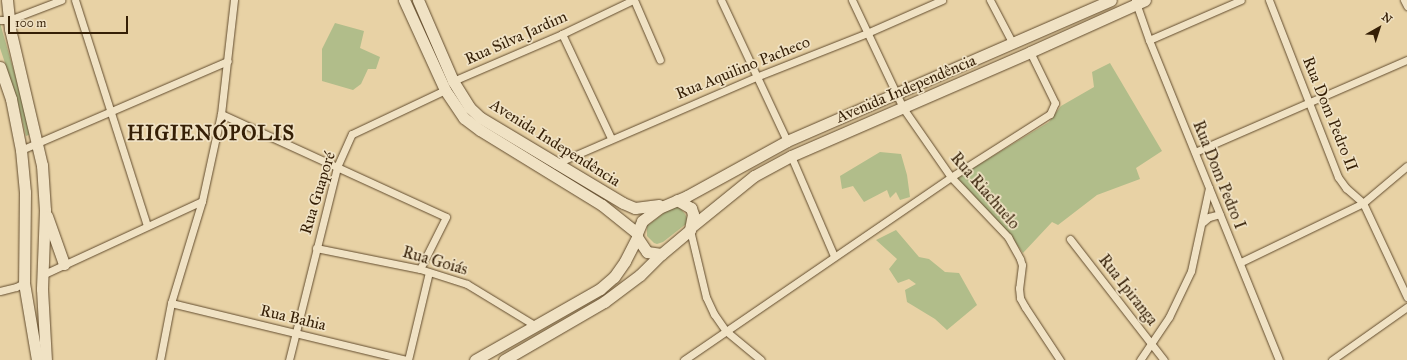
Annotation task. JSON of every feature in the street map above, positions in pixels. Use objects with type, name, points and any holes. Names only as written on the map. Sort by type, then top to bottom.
[{"type":"main road","points":[[0,7],[7,0]]},
{"type":"main road","points":[[7,0],[4,20],[42,165],[45,210],[42,275],[46,360]]},
{"type":"main road","name":"Avenida Independência","points":[[404,0],[445,90],[464,118],[480,130],[602,204],[637,235]]},
{"type":"main road","name":"Avenida Independência","points":[[418,0],[453,81],[469,106],[481,118],[555,164],[623,203],[635,208],[646,208],[674,201],[787,141],[1111,0]]},
{"type":"main road","name":"Avenida Independência","points":[[691,228],[754,176],[791,156],[1030,52],[1139,1]]},
{"type":"main road","points":[[0,67],[11,99],[21,150],[25,192],[24,283],[37,360]]},
{"type":"main road","points":[[475,360],[600,289],[609,281],[625,261],[642,221],[648,215],[674,201],[690,208],[693,214],[691,228],[661,254],[640,275],[604,302],[504,360]]},
{"type":"main road","points":[[45,210],[64,264]]},
{"type":"main road","points":[[637,235],[648,252],[661,254]]},
{"type":"main road","points":[[24,283],[42,275]]},
{"type":"street","points":[[4,20],[61,0]]},
{"type":"street","points":[[75,0],[147,225]]},
{"type":"street","points":[[160,360],[171,303],[202,201],[220,114],[228,62],[234,0]]},
{"type":"street","points":[[633,0],[660,60]]},
{"type":"street","name":"Rua Silva Jardim","points":[[453,81],[562,34],[633,0]]},
{"type":"street","points":[[720,0],[787,141]]},
{"type":"street","name":"Rua Riachuelo","points":[[852,0],[903,108],[951,177],[1008,237],[1022,265],[1019,288],[1020,298],[1024,307],[1060,360]]},
{"type":"street","name":"Rua Aquilino Pacheco","points":[[555,164],[611,138],[942,0]]},
{"type":"street","points":[[990,0],[1012,42]]},
{"type":"street","points":[[1149,40],[1241,0]]},
{"type":"street","name":"Rua Dom Pedro II","points":[[1269,0],[1338,177],[1346,188],[1363,203],[1407,297]]},
{"type":"street","points":[[1404,0],[1407,6]]},
{"type":"street","name":"Rua Dom Pedro I","points":[[1139,1],[1149,40],[1209,188],[1241,262],[1279,360]]},
{"type":"street","points":[[562,34],[611,138]]},
{"type":"street","points":[[684,360],[951,177],[1050,114],[1055,103],[1030,52]]},
{"type":"street","points":[[1195,152],[1407,60]]},
{"type":"street","points":[[21,150],[228,62]]},
{"type":"street","name":"Rua Guaporé","points":[[289,360],[337,167],[352,134],[445,90]]},
{"type":"street","points":[[220,114],[446,217],[420,269]]},
{"type":"street","points":[[791,156],[834,256]]},
{"type":"street","points":[[1241,262],[1363,203],[1407,166]]},
{"type":"street","points":[[1140,360],[1169,317],[1191,271],[1203,222],[1209,188]]},
{"type":"street","points":[[42,275],[147,225],[202,201]]},
{"type":"street","points":[[1203,222],[1209,217],[1220,214]]},
{"type":"street","points":[[691,228],[706,297],[714,314],[726,331],[761,360]]},
{"type":"street","name":"Rua Ipiranga","points":[[1070,239],[1164,360]]},
{"type":"street","name":"Rua Goiás","points":[[316,248],[420,269],[467,284],[536,326]]},
{"type":"street","points":[[408,360],[429,272]]},
{"type":"street","points":[[0,291],[16,287],[24,283]]},
{"type":"street","name":"Rua Bahia","points":[[171,303],[408,360]]},
{"type":"street","points":[[1332,360],[1407,307]]},
{"type":"green space","points":[[0,23],[27,116],[31,134],[26,136],[16,96],[0,48]]},
{"type":"green space","points":[[335,23],[364,31],[360,48],[380,57],[376,69],[368,69],[361,84],[353,90],[322,81],[322,49]]},
{"type":"green space","points":[[1110,63],[1162,151],[1136,168],[1140,179],[1097,195],[1058,225],[1052,222],[1023,253],[1008,232],[957,178],[1049,122],[1061,106],[1094,87],[1092,72]]},
{"type":"green space","points":[[880,152],[901,154],[907,175],[910,197],[900,200],[896,192],[890,198],[887,190],[864,202],[853,186],[842,189],[840,176]]},
{"type":"green space","points":[[673,206],[680,208],[685,214],[687,218],[686,224],[663,242],[657,244],[654,243],[647,236],[647,226]]},
{"type":"green space","points":[[896,230],[919,257],[929,259],[945,272],[959,273],[977,305],[947,330],[935,319],[907,302],[905,290],[916,284],[909,279],[898,283],[889,269],[897,259],[876,240]]},
{"type":"district","name":"HIGIENÓPOLIS","points":[[211,133]]}]
